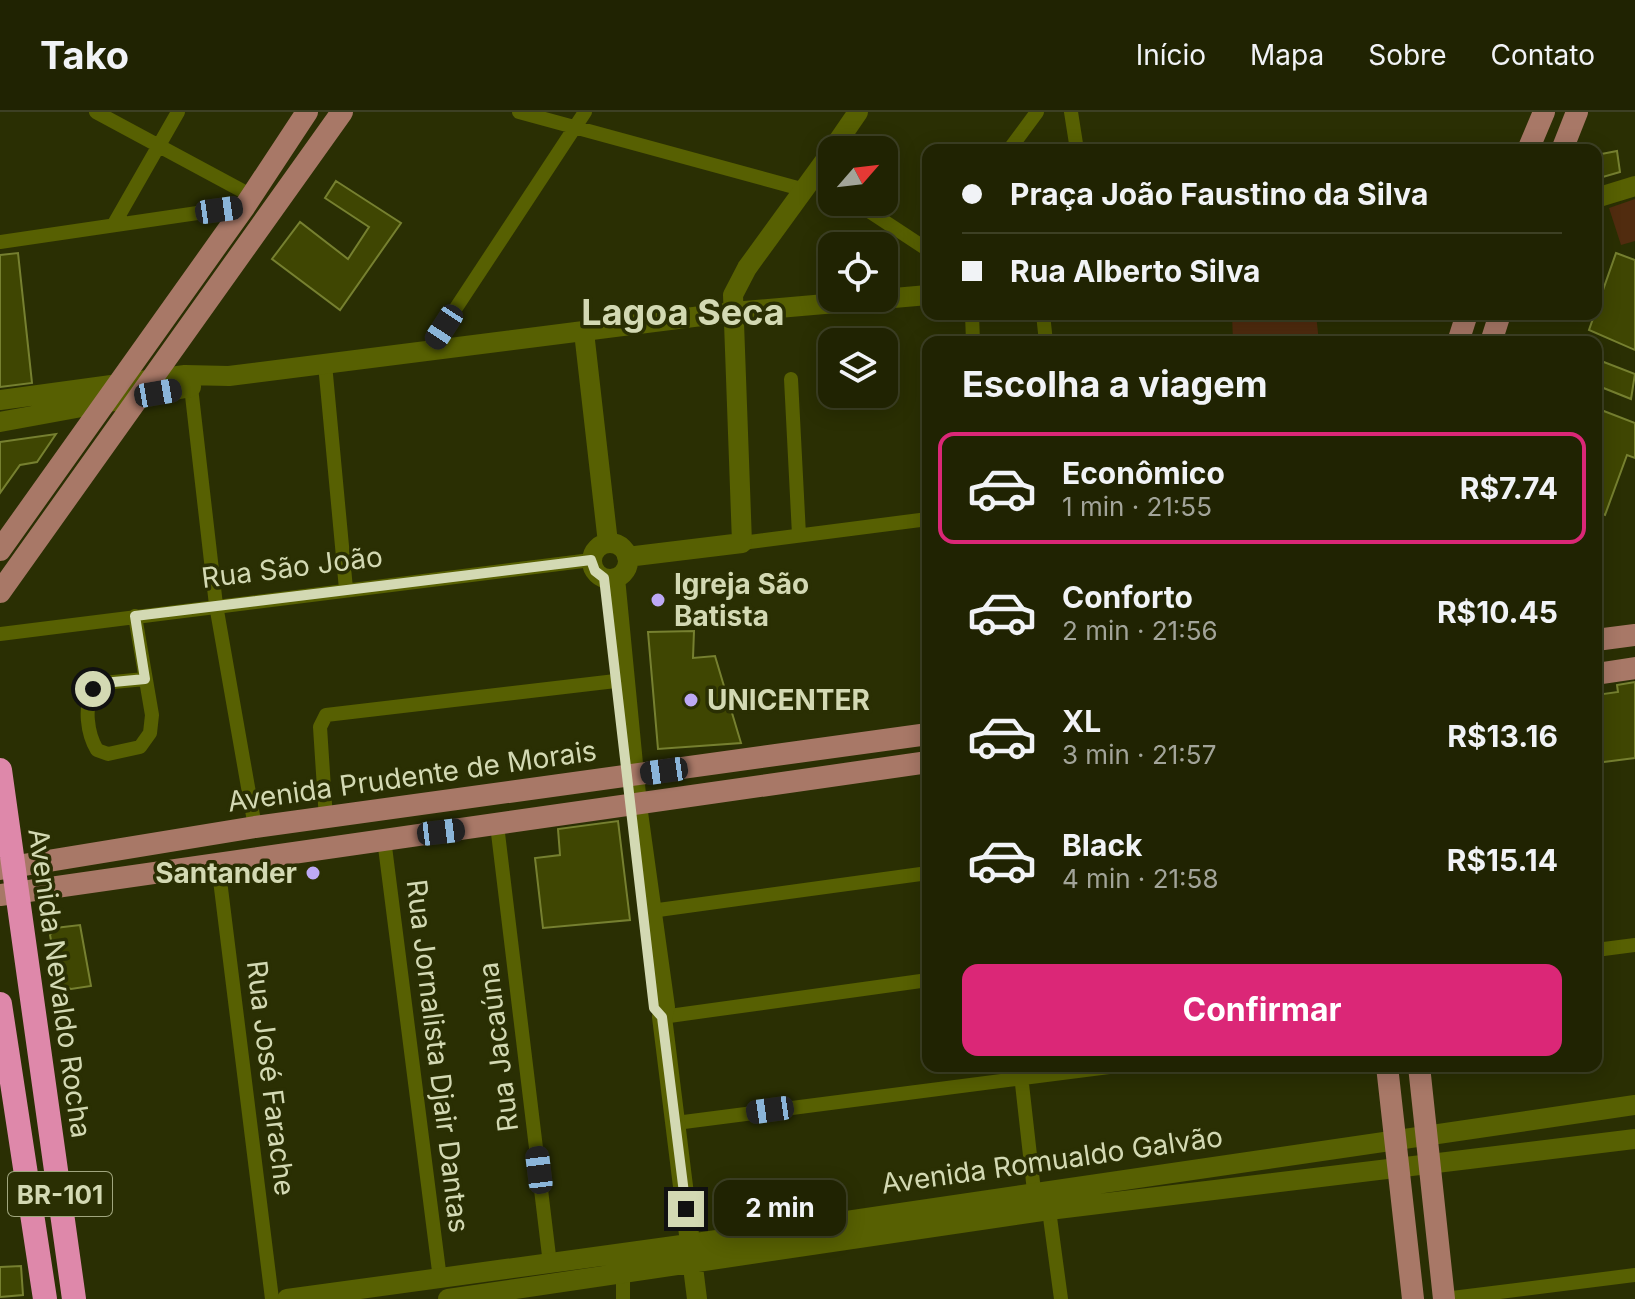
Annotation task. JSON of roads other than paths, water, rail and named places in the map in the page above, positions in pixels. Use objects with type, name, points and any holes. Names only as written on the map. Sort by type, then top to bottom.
[{"type":"highway","name":"Avenida Nevaldo Rocha","points":[[0,770],[9,893],[74,1299]]},
{"type":"highway","name":"BR-101","points":[[0,1004],[45,1299]]},
{"type":"main road","points":[[0,550],[248,201],[307,112]]},
{"type":"main road","points":[[842,136],[858,112]]},
{"type":"main road","points":[[1531,144],[1544,112]]},
{"type":"main road","points":[[1564,144],[1577,112]]},
{"type":"main road","points":[[0,592],[188,331],[336,118]]},
{"type":"main road","points":[[627,557],[742,543],[733,295],[739,281],[817,184]]},
{"type":"main road","points":[[1602,196],[1635,186]]},
{"type":"main road","points":[[188,331],[186,310],[226,232]]},
{"type":"main road","points":[[0,422],[106,403],[147,388],[219,374],[229,376],[733,312],[922,296]]},
{"type":"main road","points":[[584,332],[608,543]]},
{"type":"main road","points":[[0,400],[120,383],[147,388],[191,387],[220,382],[229,376]]},
{"type":"main road","points":[[608,543],[619,546],[627,557],[624,571],[610,578],[595,571],[591,560],[597,548],[608,543]]},
{"type":"main road","points":[[610,578],[654,1008],[662,1017]]},
{"type":"main road","points":[[1602,639],[1635,635]]},
{"type":"main road","points":[[1602,673],[1635,668]]},
{"type":"main road","name":"Avenida Prudente de Morais","points":[[7,868],[255,827],[922,735]]},
{"type":"main road","name":"Avenida Prudente de Morais","points":[[9,893],[922,763]]},
{"type":"main road","points":[[633,805],[665,1007],[662,1017],[697,1299]]},
{"type":"main road","points":[[1388,1072],[1413,1299]]},
{"type":"main road","points":[[1420,1072],[1444,1299]]},
{"type":"main road","name":"Avenida Romualdo Galvão","points":[[448,1299],[623,1274],[692,1254],[1034,1191],[1635,1105]]},
{"type":"main road","name":"Avenida Romualdo Galvão","points":[[287,1299],[550,1264],[692,1254],[1635,1139]]},
{"type":"street","points":[[96,112],[159,144],[248,201]]},
{"type":"street","points":[[114,224],[178,112]]},
{"type":"street","points":[[519,112],[817,184]]},
{"type":"street","points":[[427,352],[585,112]]},
{"type":"street","points":[[1013,144],[1037,112]]},
{"type":"street","points":[[1071,112],[1076,144]]},
{"type":"street","points":[[0,242],[248,201]]},
{"type":"street","points":[[876,216],[922,246]]},
{"type":"street","points":[[325,364],[346,589]]},
{"type":"street","points":[[791,379],[799,535]]},
{"type":"street","points":[[191,387],[216,605],[255,827]]},
{"type":"street","points":[[742,543],[922,520]]},
{"type":"street","name":"Rua São João","points":[[0,634],[591,560]]},
{"type":"street","points":[[135,616],[145,679],[152,726],[144,745],[108,754],[97,750],[90,735],[88,715],[93,689],[103,683],[145,679]]},
{"type":"street","points":[[326,819],[320,727],[326,715],[619,681]]},
{"type":"street","name":"Rua Jacaúna","points":[[497,825],[550,1264]]},
{"type":"street","name":"Rua Jornalista Djair Dantas","points":[[384,839],[440,1279]]},
{"type":"street","name":"Rua José Farache","points":[[218,864],[272,1299]]},
{"type":"street","points":[[651,911],[922,874]]},
{"type":"street","points":[[1602,949],[1635,945]]},
{"type":"street","points":[[662,1017],[922,981]]},
{"type":"street","points":[[676,1123],[1020,1072],[1034,1191]]},
{"type":"street","points":[[1049,1210],[1061,1299]]},
{"type":"street","points":[[623,1274],[623,1299]]},
{"type":"street","points":[[1444,1299],[1635,1275]]},
{"type":"place","name":"Igreja São Batista","points":[[658,600]]},
{"type":"place","name":"UNICENTER","points":[[691,700]]},
{"type":"place","name":"Santander","points":[[313,873]]},
{"type":"district","name":"Lagoa Seca","points":[[683,312]]}]
